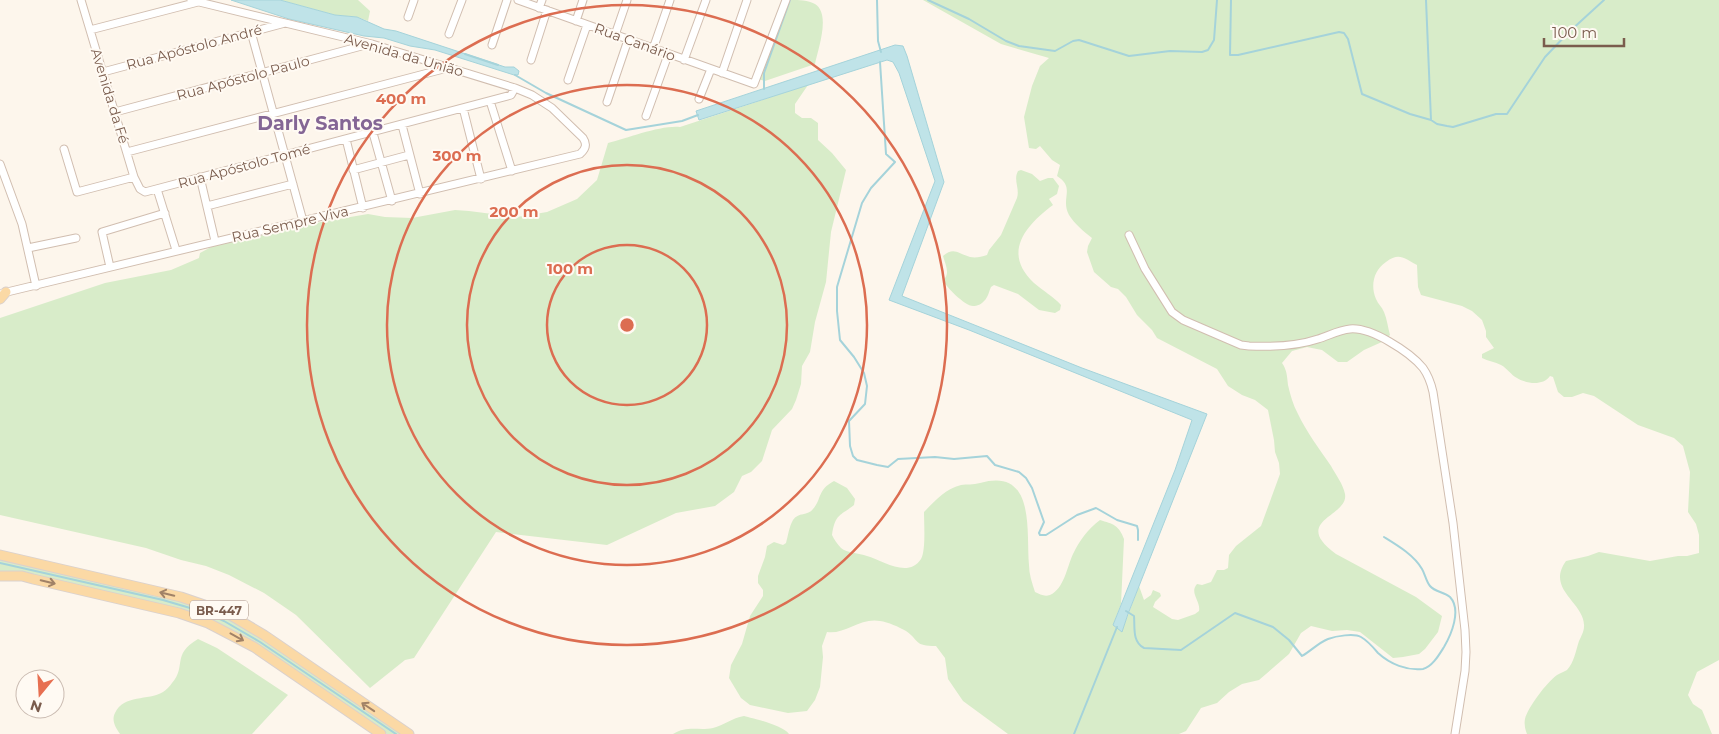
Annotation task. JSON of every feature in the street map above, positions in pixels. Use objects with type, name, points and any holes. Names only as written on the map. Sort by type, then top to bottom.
[{"type":"main road","name":"BR-447","points":[[0,555],[181,597],[232,616],[264,635],[409,734]]},
{"type":"main road","name":"BR-447","points":[[0,576],[34,579],[170,611],[208,623],[254,647],[381,734]]},
{"type":"street","name":"Avenida da Fé","points":[[81,0],[134,177],[138,186],[143,191]]},
{"type":"street","points":[[408,17],[414,0]]},
{"type":"street","points":[[449,34],[462,0]]},
{"type":"street","points":[[492,45],[508,0]]},
{"type":"street","name":"Rua Canário","points":[[518,0],[668,55],[754,84],[786,0]]},
{"type":"street","points":[[539,8],[542,0]]},
{"type":"street","points":[[576,21],[583,0]]},
{"type":"street","points":[[615,35],[627,0]]},
{"type":"street","points":[[653,49],[670,0]]},
{"type":"street","points":[[684,60],[706,0]]},
{"type":"street","points":[[722,73],[747,0]]},
{"type":"street","points":[[90,30],[195,1]]},
{"type":"street","name":"Avenida da União","points":[[195,1],[372,44],[452,67],[515,88],[532,95],[552,108],[583,138],[585,146],[580,154]]},
{"type":"street","points":[[531,60],[548,10]]},
{"type":"street","name":"Rua Apóstolo André","points":[[103,72],[285,23]]},
{"type":"street","points":[[568,80],[587,25]]},
{"type":"street","points":[[251,32],[304,221]]},
{"type":"street","points":[[607,102],[628,40]]},
{"type":"street","name":"Rua Apóstolo Paulo","points":[[115,112],[372,44]]},
{"type":"street","points":[[646,116],[668,55]]},
{"type":"street","points":[[127,152],[452,67]]},
{"type":"street","points":[[699,99],[711,70]]},
{"type":"street","name":"Rua Apóstolo Tomé","points":[[143,191],[157,189],[490,101],[511,95],[515,88]]},
{"type":"street","points":[[490,101],[512,171]]},
{"type":"street","points":[[463,108],[481,179]]},
{"type":"street","points":[[402,125],[420,194]]},
{"type":"street","points":[[372,133],[392,201]]},
{"type":"street","points":[[346,139],[364,208]]},
{"type":"street","points":[[64,149],[77,192],[134,177]]},
{"type":"street","name":"Rua Sempre Viva","points":[[2,295],[176,250],[364,208],[580,154]]},
{"type":"street","points":[[353,170],[409,155]]},
{"type":"street","points":[[0,164],[22,224],[36,286]]},
{"type":"street","points":[[200,177],[215,241]]},
{"type":"street","points":[[207,206],[294,184]]},
{"type":"street","points":[[157,189],[176,250]]},
{"type":"street","points":[[110,267],[102,232],[165,213]]},
{"type":"street","points":[[1129,235],[1146,270],[1164,300],[1172,312],[1182,320],[1249,346],[1305,342],[1348,329],[1365,330],[1386,340],[1410,356],[1423,368],[1431,382],[1433,392],[1453,523],[1465,630],[1465,671],[1455,734]]},
{"type":"street","points":[[28,248],[76,238]]},
{"type":"green space","points":[[280,0],[358,0],[370,11],[368,21],[357,17],[335,15]]},
{"type":"green space","points":[[791,0],[809,2],[815,4],[820,9],[823,23],[815,64],[765,81],[758,79]]},
{"type":"green space","points":[[923,0],[1719,0],[1719,660],[1697,672],[1688,695],[1693,704],[1702,710],[1712,734],[1527,734],[1525,721],[1530,708],[1548,683],[1557,675],[1567,670],[1573,660],[1584,630],[1583,618],[1563,588],[1560,580],[1561,571],[1566,561],[1599,552],[1650,561],[1699,553],[1699,535],[1696,524],[1688,512],[1690,472],[1683,446],[1674,438],[1638,425],[1594,396],[1583,393],[1572,397],[1564,397],[1558,392],[1553,377],[1550,376],[1539,383],[1525,382],[1515,377],[1501,365],[1482,358],[1482,354],[1494,348],[1486,337],[1482,320],[1472,311],[1462,306],[1421,295],[1418,287],[1417,265],[1402,257],[1394,257],[1382,265],[1374,278],[1374,294],[1385,315],[1390,335],[1384,341],[1364,350],[1347,362],[1338,362],[1322,350],[1307,347],[1292,351],[1282,363],[1286,371],[1296,411],[1331,466],[1345,494],[1344,502],[1320,526],[1319,534],[1323,543],[1336,554],[1416,597],[1442,616],[1438,632],[1419,654],[1393,658],[1360,632],[1347,630],[1332,631],[1311,626],[1301,633],[1289,654],[1259,680],[1242,684],[1217,703],[1201,708],[1186,731],[1179,734],[1008,734],[963,701],[948,679],[945,658],[936,646],[921,644],[900,628],[886,622],[873,620],[840,631],[827,632],[822,646],[823,657],[820,687],[815,700],[807,711],[788,713],[750,705],[741,698],[729,678],[731,665],[742,644],[750,616],[763,596],[763,590],[758,583],[758,576],[767,546],[774,542],[783,545],[786,543],[793,520],[811,511],[822,491],[834,481],[847,488],[855,499],[854,505],[839,516],[835,523],[832,535],[838,545],[846,551],[902,568],[916,565],[921,559],[924,543],[924,512],[950,489],[961,485],[998,481],[1011,484],[1019,493],[1024,505],[1027,520],[1029,568],[1032,582],[1035,592],[1044,595],[1050,595],[1059,588],[1075,549],[1092,527],[1100,520],[1112,524],[1118,528],[1124,539],[1121,604],[1113,625],[1122,631],[1139,586],[1144,600],[1151,595],[1153,590],[1160,593],[1161,596],[1153,607],[1172,619],[1178,620],[1199,611],[1194,591],[1195,587],[1197,584],[1202,585],[1211,582],[1217,570],[1228,568],[1229,555],[1236,546],[1261,526],[1280,474],[1268,410],[1255,400],[1242,395],[1228,386],[1217,369],[1157,338],[1137,315],[1126,297],[1094,272],[1087,252],[1092,238],[1069,215],[1066,203],[1066,185],[1057,176],[1060,165],[1052,160],[1040,146],[1036,149],[1029,148],[1024,117],[1032,86],[1040,66],[1049,58],[1001,44]]},
{"type":"green space","points":[[808,85],[795,104],[795,113],[802,118],[811,118],[818,123],[818,140],[846,170],[831,232],[826,282],[815,322],[810,352],[802,366],[801,384],[792,409],[772,430],[762,461],[751,472],[742,476],[734,492],[715,506],[676,513],[607,545],[496,532],[414,658],[405,660],[370,688],[296,615],[264,593],[229,575],[146,548],[0,515],[0,318],[105,283],[171,270],[199,258],[200,253],[213,246],[321,222],[368,214],[412,218],[455,210],[517,217],[547,212],[577,199],[597,180],[608,143],[654,130],[680,127]]},
{"type":"green space","points":[[1021,170],[1032,174],[1040,181],[1053,178],[1059,186],[1057,194],[1049,199],[1053,205],[1026,231],[1019,251],[1024,272],[1034,283],[1061,305],[1060,310],[1055,313],[1039,310],[1018,294],[994,285],[982,303],[973,306],[956,296],[943,280],[947,272],[943,256],[947,253],[953,251],[970,257],[987,255],[1001,235],[1017,198],[1016,178],[1018,171]]},
{"type":"green space","points":[[0,559],[173,599],[214,611],[248,629],[403,734],[387,734],[243,637],[199,615],[170,607],[0,573]]},
{"type":"green space","points":[[198,639],[217,648],[288,695],[252,734],[120,734],[114,724],[115,713],[119,707],[130,700],[157,695],[163,692],[176,677],[185,650]]},
{"type":"green space","points":[[744,716],[775,725],[789,734],[673,734],[688,729],[713,728]]},
{"type":"water","points":[[231,0],[280,0],[335,15],[357,17],[384,29],[396,31],[505,67],[514,67],[519,71],[518,75],[435,50],[289,19]]},
{"type":"water","points":[[895,45],[903,46],[907,56],[944,182],[902,296],[1082,368],[1207,414],[1122,632],[1113,625],[1175,470],[1192,420],[969,330],[889,300],[935,181],[899,73],[893,62],[887,60],[699,120],[696,111]]},
{"type":"waterway","points":[[764,89],[764,73],[790,0]]},
{"type":"waterway","points":[[877,0],[878,41],[881,52]]},
{"type":"waterway","points":[[928,0],[969,19],[1006,41],[1019,46],[1055,51],[1073,41],[1079,40],[1129,56],[1170,51],[1202,52],[1208,50],[1214,40],[1217,0]]},
{"type":"waterway","points":[[1231,0],[1230,55],[1238,55],[1339,32],[1344,33],[1348,39],[1362,94],[1437,124],[1453,127],[1496,114],[1507,114],[1545,57],[1604,0]]},
{"type":"waterway","points":[[1426,0],[1431,120]]},
{"type":"waterway","points":[[465,54],[498,65]]},
{"type":"waterway","points":[[880,62],[886,154],[895,162],[871,188],[862,203],[837,287],[840,340],[864,373],[867,386],[865,404],[849,421],[850,446],[853,456],[857,460],[888,467],[898,459],[935,457],[954,459],[987,456],[995,465],[1019,472],[1026,478],[1032,488],[1044,522],[1039,533],[1040,535],[1046,535],[1077,515],[1096,508],[1117,520],[1137,526],[1138,540]]},
{"type":"waterway","points":[[515,75],[546,93],[626,130],[682,121],[698,115]]},
{"type":"waterway","points":[[1126,611],[1134,616],[1136,638],[1144,648],[1181,650],[1235,613],[1273,627],[1289,640],[1302,656],[1328,639],[1354,635],[1364,639],[1378,653],[1393,663],[1405,668],[1423,669],[1435,660],[1450,636],[1455,615],[1453,602],[1448,595],[1434,590],[1430,586],[1419,564],[1410,555],[1384,537]]},
{"type":"waterway","points":[[0,563],[163,600],[207,613],[260,642],[396,734]]},
{"type":"waterway","points":[[1074,734],[1117,627]]},
{"type":"district","name":"Darly Santos","points":[[320,123]]}]
